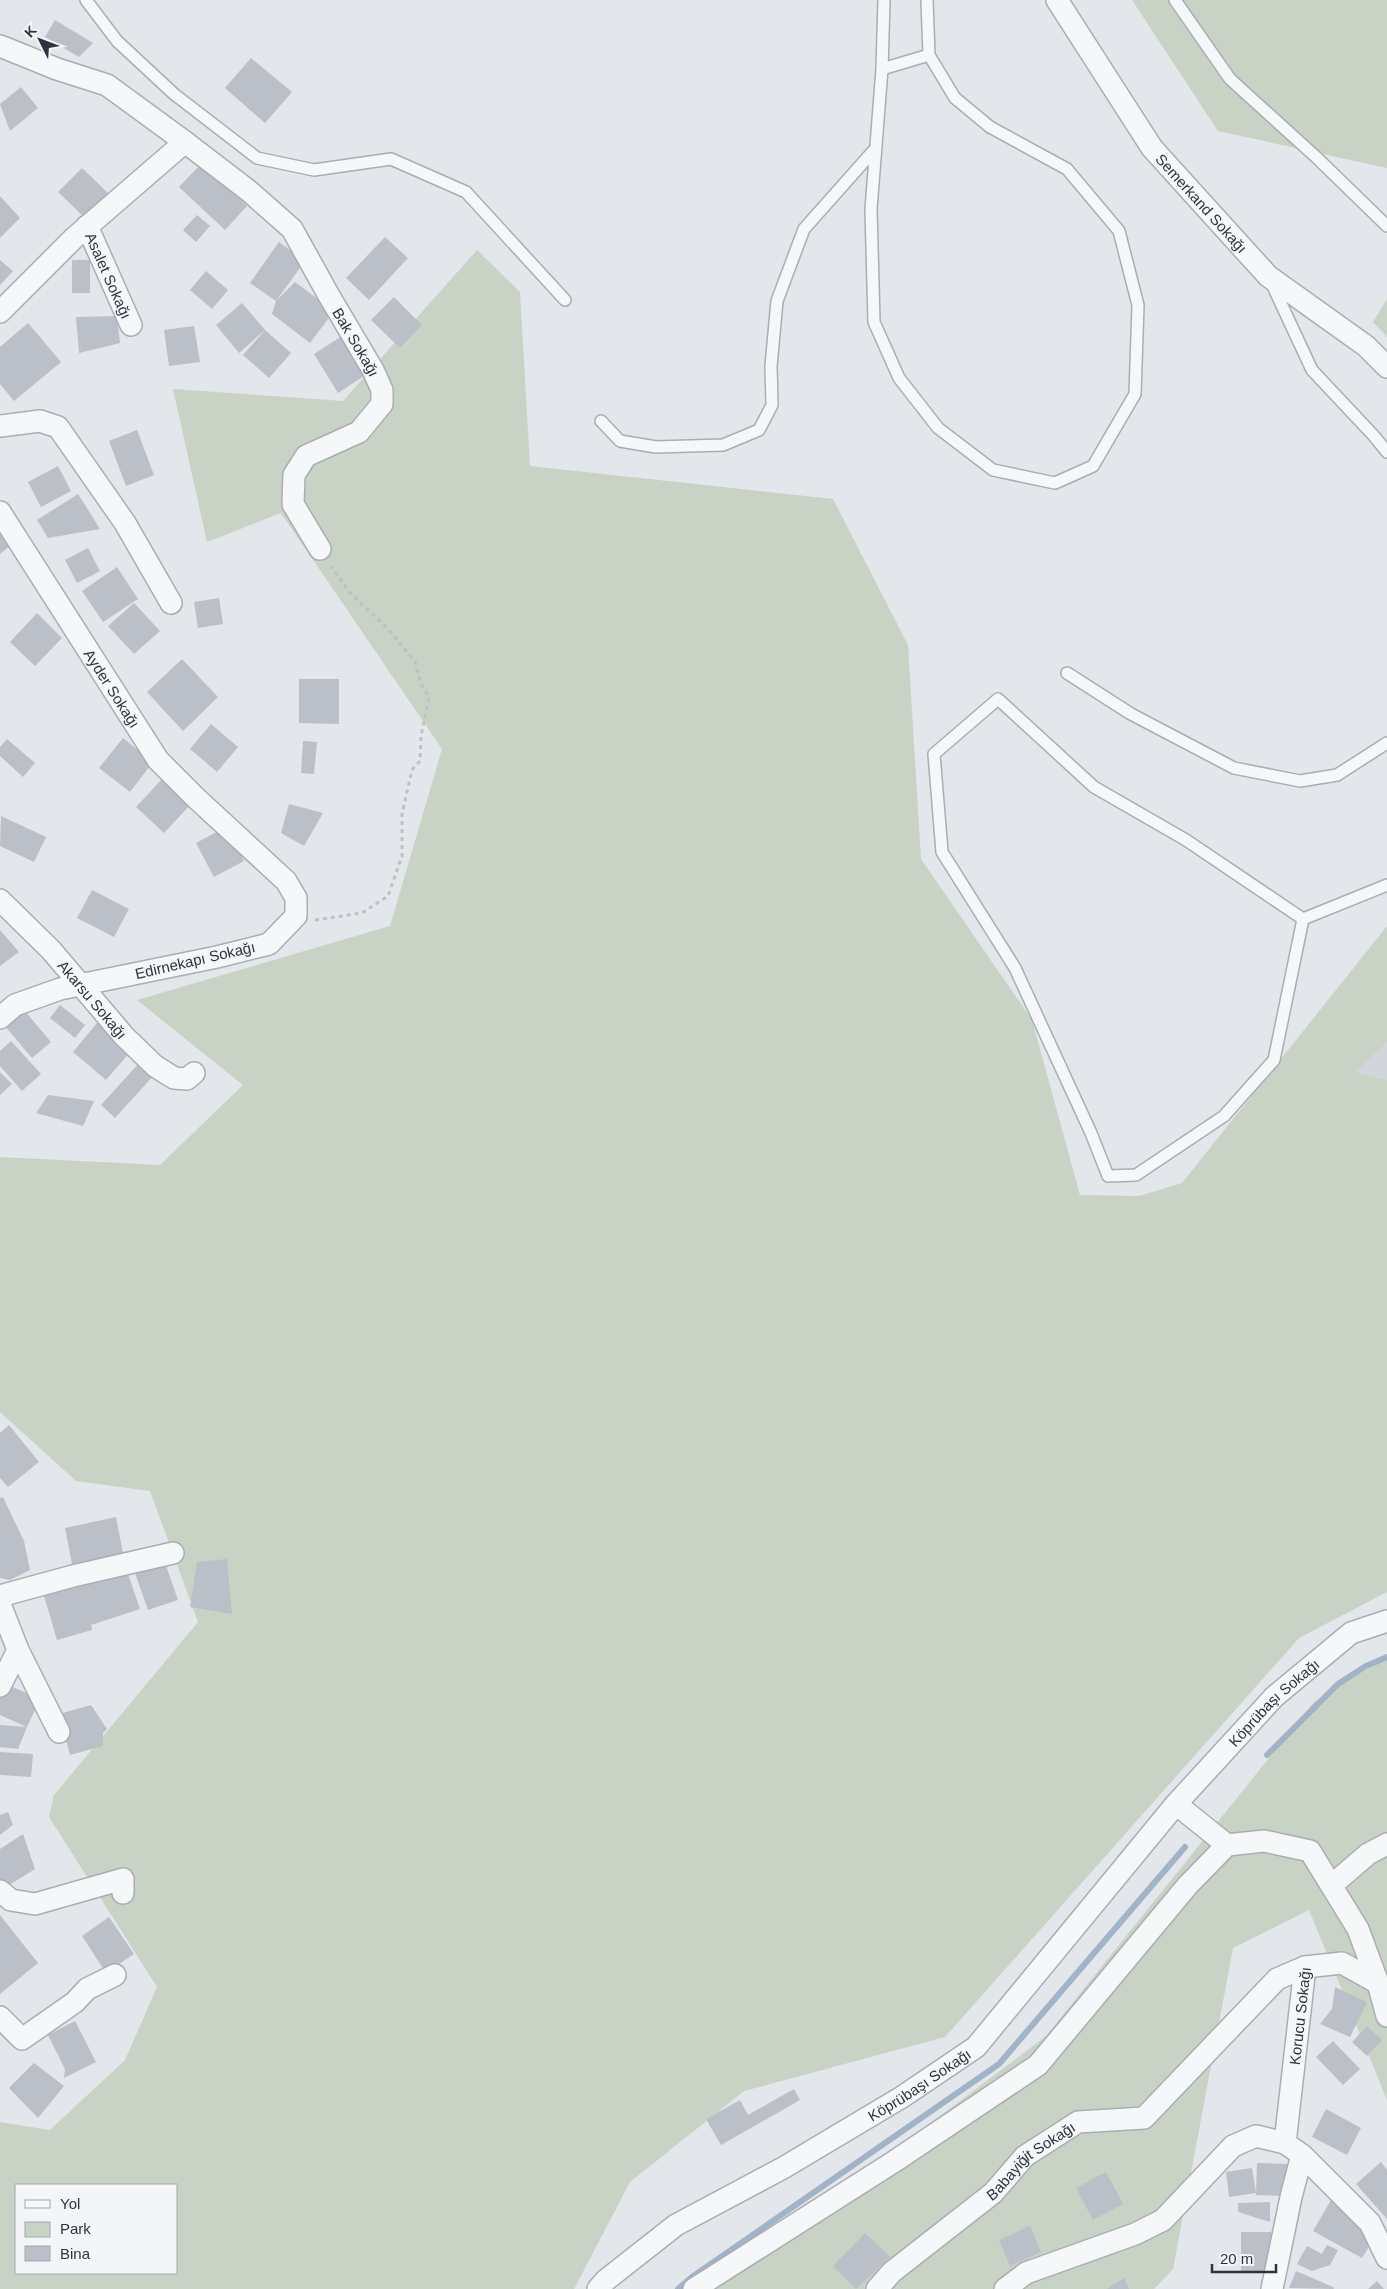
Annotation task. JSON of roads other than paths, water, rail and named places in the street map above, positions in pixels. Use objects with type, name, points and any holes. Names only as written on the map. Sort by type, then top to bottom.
[{"type":"street","name":"Semerkand Sokağı","points":[[1057,0],[1152,148],[1268,276],[1366,346],[1387,367]]},
{"type":"street","name":"Bak Sokağı","points":[[0,46],[57,69],[107,85],[249,191],[292,229],[373,370],[382,390],[382,404],[359,432],[306,456],[294,475],[293,504],[320,549]]},
{"type":"street","points":[[0,312],[87,226],[185,142]]},
{"type":"street","name":"Asalet Sokağı","points":[[87,226],[131,325]]},
{"type":"street","points":[[0,426],[40,421],[58,427],[125,523],[171,603]]},
{"type":"street","name":"Ayder Sokağı","points":[[0,512],[158,760],[196,798],[286,881],[296,898],[296,916]]},
{"type":"street","name":"Akarsu Sokağı","points":[[0,900],[51,950],[124,1036],[155,1066],[174,1078],[187,1079],[194,1073]]},
{"type":"street","name":"Edirnekapı Sokağı","points":[[0,1018],[15,1005],[60,989],[268,944],[296,916]]},
{"type":"street","points":[[0,1596],[73,1576],[173,1553]]},
{"type":"street","points":[[0,1604],[18,1650],[59,1732]]},
{"type":"street","name":"Köprübaşı Sokağı","points":[[598,2289],[606,2280],[676,2224],[791,2163],[902,2097],[976,2047],[1176,1804],[1274,1697],[1351,1633],[1387,1621]]},
{"type":"street","points":[[0,1686],[18,1650]]},
{"type":"street","points":[[1176,1804],[1227,1845]]},
{"type":"street","points":[[694,2289],[895,2161],[1038,2065],[1188,1885],[1227,1845],[1264,1841],[1310,1851],[1358,1928],[1378,1982],[1387,2016]]},
{"type":"street","points":[[1332,1884],[1368,1854],[1387,1844]]},
{"type":"street","points":[[0,1891],[11,1900],[35,1904],[123,1879],[123,1893]]},
{"type":"street","name":"Korucu Sokağı","points":[[1272,2289],[1291,2197],[1305,1967],[1342,1962],[1378,1982]]},
{"type":"street","name":"Babayiğit Sokağı","points":[[877,2289],[892,2272],[993,2194],[1025,2156],[1078,2122],[1144,2118],[1277,1979],[1305,1967]]},
{"type":"street","points":[[0,2017],[22,2039],[75,2002],[87,1989],[115,1975]]},
{"type":"street","points":[[1005,2289],[1026,2273],[1135,2234],[1164,2220],[1233,2146],[1256,2136],[1294,2149],[1370,2223],[1387,2258]]},
{"type":"lane","points":[[86,0],[117,41],[174,94],[257,158],[314,170],[391,159],[466,192],[565,300]]},
{"type":"lane","points":[[884,0],[882,69],[871,209],[874,322],[899,378],[938,428],[993,470],[1055,483],[1093,466],[1135,394],[1138,305],[1119,231],[1067,169],[990,127],[955,98],[929,55],[927,0]]},
{"type":"lane","points":[[1175,0],[1230,79],[1316,157],[1387,226]]},
{"type":"lane","points":[[882,69],[929,55]]},
{"type":"lane","points":[[601,421],[620,440],[656,448],[723,445],[759,430],[772,405],[771,366],[777,301],[804,229],[876,148]]},
{"type":"lane","points":[[1268,276],[1312,370],[1387,452]]},
{"type":"lane","points":[[1067,673],[1131,714],[1234,768],[1300,781],[1337,775],[1383,748],[1387,743]]},
{"type":"lane","points":[[998,699],[1094,787],[1186,840],[1303,920],[1274,1060],[1224,1116],[1136,1175],[1108,1176],[1091,1133],[1014,968],[942,852],[934,754],[998,699]]},
{"type":"lane","points":[[1303,920],[1387,885]]},
{"type":"waterway","points":[[1267,1755],[1338,1684],[1366,1666],[1387,1657]]},
{"type":"waterway","points":[[678,2289],[692,2277],[999,2064],[1185,1847]]}]
